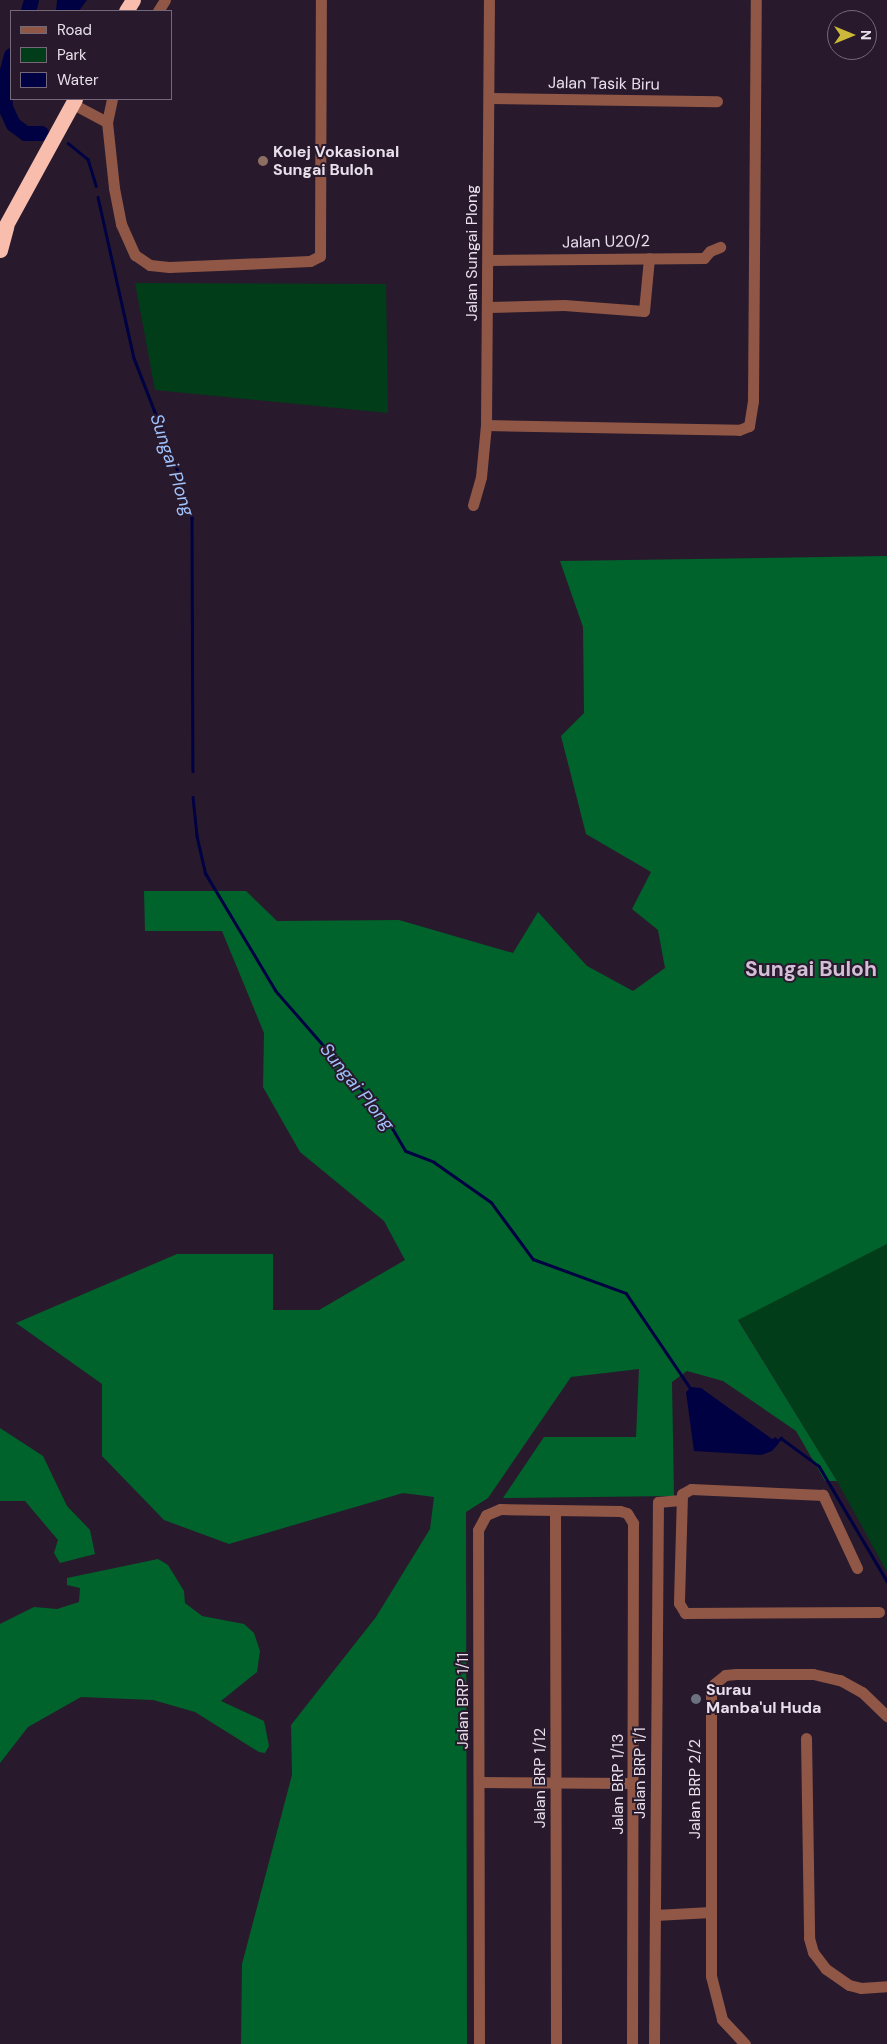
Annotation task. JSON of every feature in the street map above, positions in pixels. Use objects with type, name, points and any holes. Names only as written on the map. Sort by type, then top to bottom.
[{"type":"highway","points":[[0,250],[3,232],[74,101]]},
{"type":"street","points":[[111,100],[107,122],[121,224],[135,255],[150,265],[169,267],[310,261],[320,256],[321,0]]},
{"type":"street","name":"Jalan Sungai Plong","points":[[473,505],[481,477],[486,425],[490,98],[489,0]]},
{"type":"street","points":[[486,425],[739,430],[749,426],[753,402],[756,0]]},
{"type":"street","name":"Jalan Tasik Biru","points":[[490,98],[717,101]]},
{"type":"street","points":[[74,101],[107,122]]},
{"type":"street","name":"Jalan U20/2","points":[[488,260],[704,258],[710,250],[720,247]]},
{"type":"street","points":[[488,308],[564,306],[644,311],[649,258]]},
{"type":"street","points":[[857,1568],[823,1495],[691,1489],[685,1490],[680,1500],[679,1603],[685,1613],[879,1612]]},
{"type":"street","name":"Jalan BRP 1/1","points":[[654,2044],[658,1502],[680,1500]]},
{"type":"street","name":"Jalan BRP 1/11","points":[[479,2044],[478,1530],[481,1520],[491,1511],[620,1511],[627,1513],[633,1523]]},
{"type":"street","name":"Jalan BRP 1/12","points":[[554,1511],[556,2044]]},
{"type":"street","points":[[658,1519],[680,1518]]},
{"type":"street","name":"Jalan BRP 1/13","points":[[632,2044],[633,1523]]},
{"type":"street","name":"Jalan BRP 2/2","points":[[745,2044],[722,2020],[717,2008],[711,1976],[711,1694],[718,1679],[730,1675],[774,1672],[813,1674],[840,1680],[862,1692],[887,1716]]},
{"type":"street","points":[[806,1738],[809,1938],[812,1952],[826,1969],[849,1985],[861,1988],[887,1986]]},
{"type":"street","points":[[479,1782],[634,1783]]},
{"type":"street","points":[[655,1914],[711,1912]]},
{"type":"green space","points":[[135,283],[386,284],[388,413],[155,390]]},
{"type":"green space","points":[[887,556],[887,1244],[738,1320],[837,1481],[825,1481],[796,1431],[723,1381],[687,1371],[672,1382],[674,1496],[503,1498],[544,1437],[636,1437],[639,1369],[571,1377],[488,1498],[466,1512],[467,2044],[241,2044],[242,1964],[292,1775],[291,1725],[376,1617],[430,1529],[434,1497],[403,1493],[229,1544],[164,1520],[102,1456],[102,1384],[16,1323],[177,1254],[273,1254],[273,1310],[319,1310],[405,1260],[384,1221],[300,1152],[263,1087],[264,1033],[222,931],[145,931],[144,891],[246,891],[277,921],[399,920],[513,953],[538,912],[587,966],[633,991],[665,968],[658,930],[632,909],[651,872],[586,834],[561,736],[584,713],[583,627],[560,561]]},
{"type":"green space","points":[[887,1244],[887,1572],[837,1481],[738,1319]]},
{"type":"green space","points":[[0,1428],[43,1456],[67,1506],[90,1530],[95,1554],[60,1563],[54,1553],[58,1540],[25,1501],[0,1501]]},
{"type":"green space","points":[[158,1559],[168,1565],[184,1591],[185,1603],[202,1616],[244,1624],[254,1633],[260,1651],[257,1672],[221,1701],[264,1721],[269,1746],[265,1753],[259,1752],[195,1712],[153,1700],[81,1697],[28,1727],[0,1763],[0,1624],[34,1607],[57,1609],[79,1602],[80,1588],[67,1585],[67,1578]]},
{"type":"water","points":[[57,0],[87,0],[80,10],[56,10]]},
{"type":"water","points":[[691,1387],[701,1388],[772,1439],[776,1437],[779,1443],[772,1451],[761,1455],[694,1451],[686,1392]]},
{"type":"waterway","name":"Sungai Plong","points":[[28,10],[31,0]]},
{"type":"waterway","name":"Sungai Plong","points":[[10,59],[4,82],[5,107],[13,124],[25,133],[41,133]]},
{"type":"waterway","name":"Sungai Plong","points":[[68,143],[88,159],[96,186]]},
{"type":"waterway","name":"Sungai Plong","points":[[98,197],[134,358],[179,474],[192,518],[193,771]]},
{"type":"waterway","name":"Sungai Plong","points":[[193,797],[197,836],[206,874],[276,991],[386,1117],[406,1151],[434,1162],[491,1202],[533,1259],[626,1293],[691,1389]]},
{"type":"waterway","name":"Sungai Plong","points":[[777,1441],[781,1438],[819,1466],[887,1581]]},
{"type":"place","name":"Kolej Vokasional Sungai Buloh","points":[[263,161]]},
{"type":"place","name":"Surau Manba'ul Huda","points":[[696,1699]]},
{"type":"district","name":"Sungai Buloh","points":[[811,969]]}]
